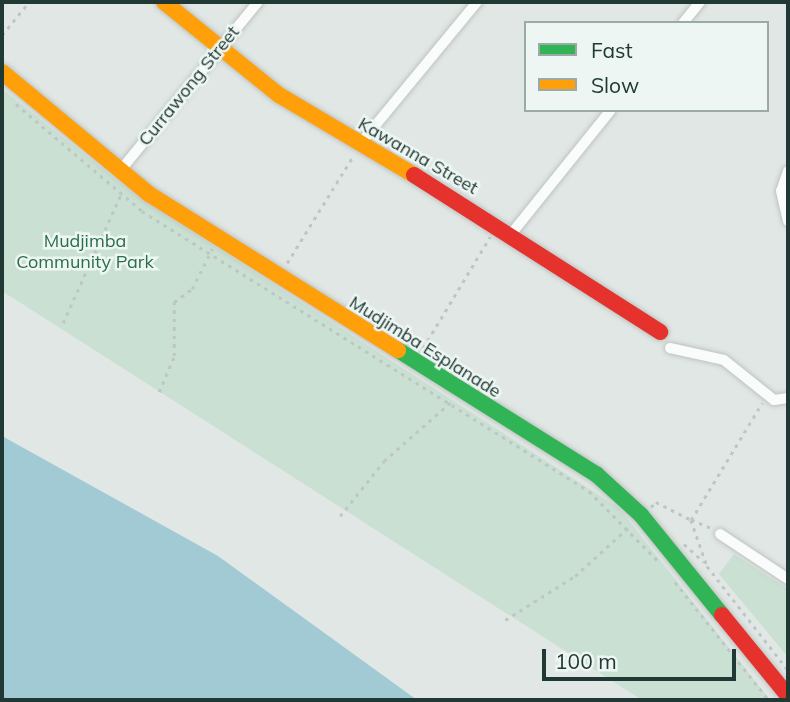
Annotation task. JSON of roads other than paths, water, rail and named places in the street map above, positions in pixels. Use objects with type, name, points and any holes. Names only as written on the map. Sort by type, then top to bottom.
[{"type":"street","name":"Kawanna Street","points":[[164,2],[279,95],[505,229],[660,332]]},
{"type":"street","name":"Currawong Street","points":[[123,181],[258,2]]},
{"type":"street","points":[[360,144],[478,2]]},
{"type":"street","points":[[685,21],[700,2]]},
{"type":"street","name":"Mudjimba Esplanade","points":[[2,72],[123,181],[414,363],[455,397],[596,474],[646,511],[788,696]]},
{"type":"street","points":[[505,229],[609,112]]},
{"type":"street","points":[[788,171],[781,191],[788,221]]},
{"type":"street","points":[[670,348],[724,360],[774,400],[788,398]]},
{"type":"street","points":[[720,534],[788,579]]},
{"type":"water","points":[[2,436],[218,556],[417,700],[2,700]]},
{"type":"park label","name":"Mudjimba Community Park","points":[[85,252]]}]
